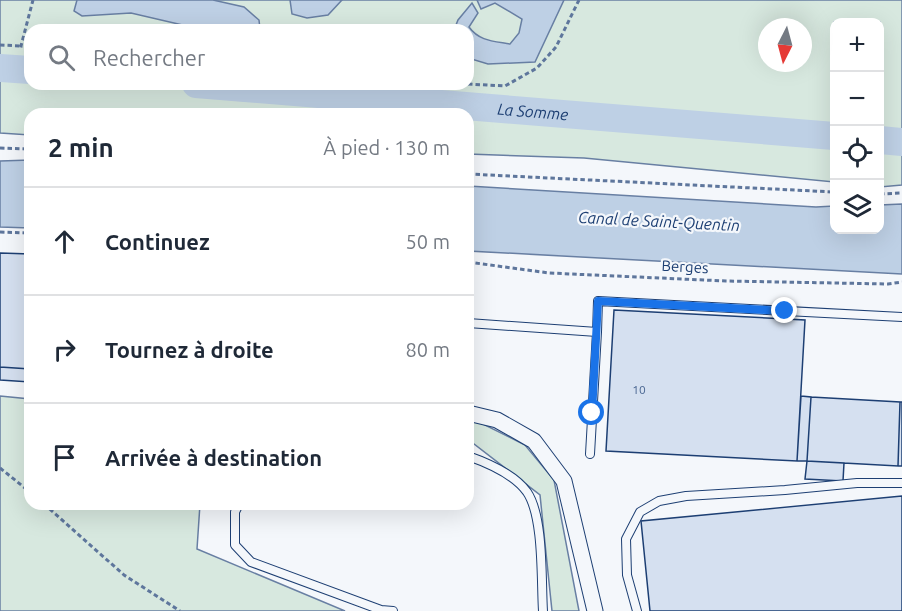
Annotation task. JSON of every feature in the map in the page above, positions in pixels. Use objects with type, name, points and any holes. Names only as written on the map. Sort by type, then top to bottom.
[{"type":"street","points":[[474,414],[496,420],[534,441],[564,481],[595,611]]},
{"type":"lane","points":[[590,454],[598,301],[902,317]]},
{"type":"lane","points":[[474,323],[597,332]]},
{"type":"lane","points":[[474,458],[487,462],[508,475],[526,491],[537,514],[543,611]]},
{"type":"lane","points":[[637,611],[627,575],[626,539],[640,512],[659,501],[686,496],[857,483],[902,483]]},
{"type":"lane","points":[[236,510],[235,545],[251,561],[381,610],[393,611]]},
{"type":"path","points":[[27,24],[33,0]]},
{"type":"path","points":[[474,84],[505,86],[537,68],[556,48],[579,0]]},
{"type":"path","points":[[21,46],[24,34]]},
{"type":"path","points":[[0,45],[24,46]]},
{"type":"path","points":[[0,148],[24,149]]},
{"type":"path","points":[[474,174],[830,192]]},
{"type":"path","points":[[884,194],[902,193]]},
{"type":"path","points":[[0,232],[24,233]]},
{"type":"path","name":"Berges","points":[[474,263],[561,273],[772,282],[888,284],[902,282]]},
{"type":"path","points":[[0,468],[24,487]]},
{"type":"path","points":[[51,510],[124,575],[180,611]]},
{"type":"shaded area","points":[[0,0],[902,0],[902,185],[884,187],[884,18],[830,18],[830,182],[584,158],[474,154],[474,108],[24,108],[24,135],[0,133]]},
{"type":"shaded area","points":[[0,396],[24,398],[24,510],[200,510],[197,549],[345,611],[0,611]]},
{"type":"shaded area","points":[[474,422],[481,423],[525,445],[554,480],[579,611],[552,611],[540,495],[474,444]]},
{"type":"water","points":[[77,0],[213,0],[244,7],[259,20],[259,24],[178,24],[131,13],[82,16],[74,11]]},
{"type":"water","points":[[290,0],[342,0],[328,15],[307,18],[292,14]]},
{"type":"water","points":[[477,0],[564,0],[535,62],[488,64],[474,60],[474,33],[487,40],[510,44],[519,33],[522,19],[495,3],[481,9]]},
{"type":"water","points":[[472,3],[478,13],[471,24],[456,24]]},
{"type":"water","points":[[24,160],[24,228],[0,227],[0,161]]},
{"type":"water","name":"Canal de Saint-Quentin","points":[[474,186],[830,206],[830,234],[884,234],[884,205],[902,204],[902,274],[474,251]]},
{"type":"building","points":[[0,253],[24,254],[24,369],[0,367]]},
{"type":"building","points":[[614,310],[805,320],[797,461],[606,451]]},
{"type":"building","points":[[0,367],[24,369],[24,382],[0,380]]},
{"type":"building","points":[[801,396],[811,397],[807,461],[797,461]]},
{"type":"building","points":[[811,397],[900,402],[898,466],[807,461]]},
{"type":"building","points":[[900,402],[902,402],[902,466],[898,466]]},
{"type":"building","points":[[807,461],[844,463],[843,481],[805,479]]},
{"type":"building","points":[[902,496],[902,611],[650,611],[641,521]]},
{"type":"waterway","name":"La Somme","points":[[0,68],[24,70]]},
{"type":"waterway","name":"La Somme","points":[[270,90],[830,136]]},
{"type":"waterway","name":"La Somme","points":[[884,140],[902,142]]},
{"type":"route","points":[[592,413],[598,301],[785,311]]}]
